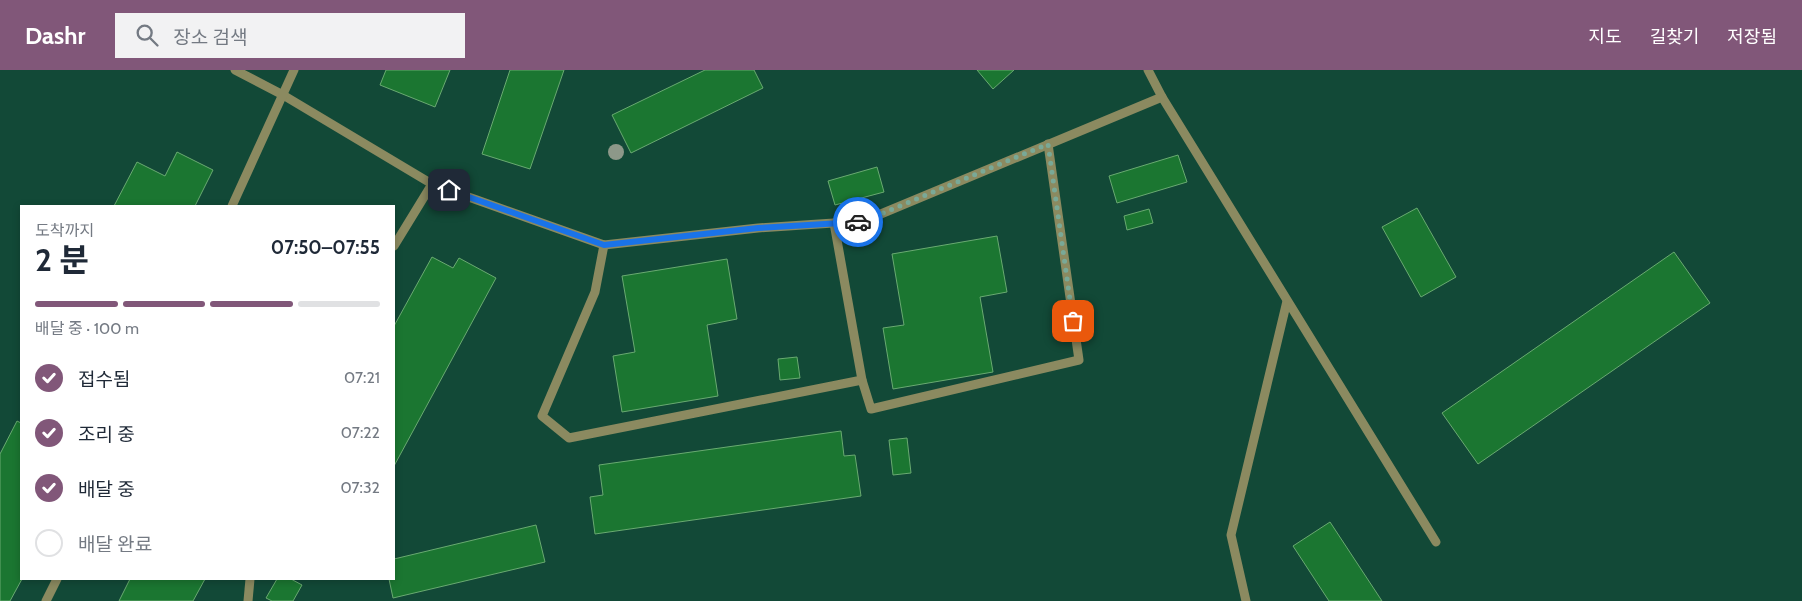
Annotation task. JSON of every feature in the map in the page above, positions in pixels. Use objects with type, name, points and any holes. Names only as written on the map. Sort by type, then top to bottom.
[{"type":"lane","points":[[235,70],[283,95],[432,184],[604,245],[758,228],[864,221],[1162,97]]},
{"type":"lane","points":[[232,205],[294,70]]},
{"type":"lane","points":[[1148,70],[1162,97],[1436,542]]},
{"type":"lane","points":[[834,223],[862,380],[871,409],[1079,360],[1048,144]]},
{"type":"lane","points":[[395,244],[432,184]]},
{"type":"lane","points":[[604,245],[595,292],[542,416],[569,438],[862,380]]},
{"type":"lane","points":[[1246,601],[1231,535],[1287,301]]},
{"type":"lane","points":[[46,601],[56,580]]},
{"type":"lane","points":[[248,601],[250,580]]},
{"type":"building","points":[[386,70],[450,70],[435,107],[380,85]]},
{"type":"building","points":[[510,70],[564,70],[530,169],[482,154]]},
{"type":"building","points":[[705,70],[754,70],[763,88],[631,153],[612,115]]},
{"type":"building","points":[[977,70],[1014,70],[993,89]]},
{"type":"building","points":[[177,152],[213,170],[196,205],[115,205],[137,162],[165,176]]},
{"type":"building","points":[[1178,155],[1187,182],[1117,203],[1109,176]]},
{"type":"building","points":[[877,167],[884,192],[835,205],[828,181]]},
{"type":"building","points":[[1417,208],[1456,277],[1421,297],[1382,227]]},
{"type":"building","points":[[1149,209],[1153,223],[1127,230],[1124,216]]},
{"type":"building","points":[[997,236],[1007,292],[980,297],[993,372],[893,389],[883,328],[904,325],[892,254]]},
{"type":"building","points":[[1674,252],[1710,303],[1478,464],[1442,413]]},
{"type":"building","points":[[432,257],[453,268],[459,258],[496,278],[395,464],[395,324]]},
{"type":"building","points":[[727,259],[737,319],[707,325],[718,396],[622,412],[613,356],[635,352],[622,276]]},
{"type":"building","points":[[797,357],[800,378],[780,380],[778,359]]},
{"type":"building","points":[[17,421],[20,422],[21,580],[10,601],[0,601],[0,454]]},
{"type":"building","points":[[841,431],[844,456],[855,455],[861,496],[595,534],[590,497],[603,495],[599,465]]},
{"type":"building","points":[[907,438],[911,473],[893,475],[889,440]]},
{"type":"building","points":[[1330,522],[1382,601],[1329,601],[1293,546]]},
{"type":"building","points":[[536,525],[545,562],[393,598],[389,580],[395,580],[395,559]]},
{"type":"building","points":[[130,580],[204,580],[193,601],[119,601]]},
{"type":"building","points":[[276,580],[293,580],[302,585],[293,601],[272,601],[266,598]]},
{"type":"way so far","points":[[858,222],[1048,144],[1073,321]]},
{"type":"route","points":[[449,190],[604,245],[758,228],[858,222]]}]
